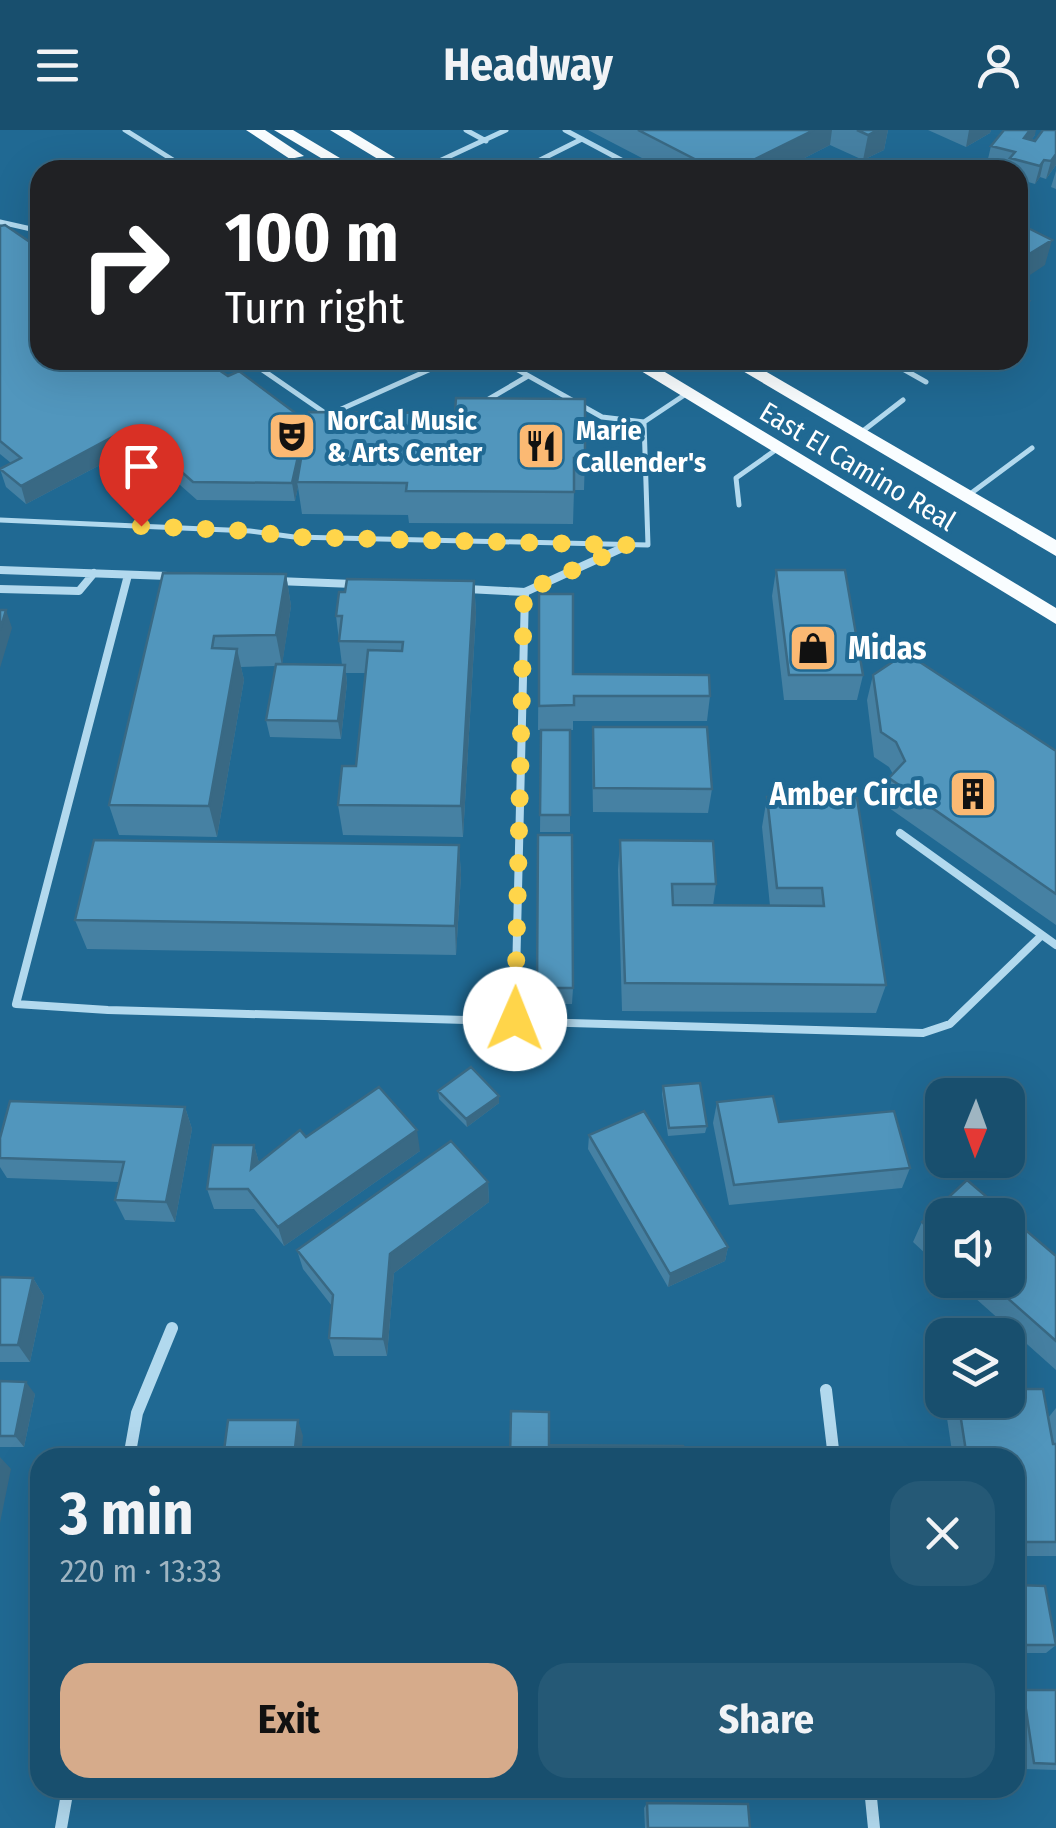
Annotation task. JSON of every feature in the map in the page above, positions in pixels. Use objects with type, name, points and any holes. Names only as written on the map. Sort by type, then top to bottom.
[{"type":"main road","points":[[254,130],[304,160]]},
{"type":"main road","points":[[282,130],[334,160]]},
{"type":"main road","points":[[338,130],[390,160]]},
{"type":"main road","name":"East El Camino Real","points":[[648,370],[1056,617]]},
{"type":"main road","name":"East El Camino Real","points":[[750,370],[1056,549]]},
{"type":"street","points":[[130,1448],[137,1412],[172,1328]]},
{"type":"street","points":[[826,1390],[833,1448]]},
{"type":"street","points":[[60,1828],[66,1798]]},
{"type":"street","points":[[871,1798],[874,1828]]},
{"type":"lane","points":[[125,130],[173,160]]},
{"type":"lane","points":[[466,130],[486,141]]},
{"type":"lane","points":[[443,160],[506,130]]},
{"type":"lane","points":[[565,130],[621,160]]},
{"type":"lane","points":[[540,160],[582,139]]},
{"type":"lane","points":[[0,222],[30,229]]},
{"type":"lane","points":[[262,370],[342,422]]},
{"type":"lane","points":[[328,416],[429,370]]},
{"type":"lane","points":[[518,370],[602,417],[644,422],[686,394]]},
{"type":"lane","points":[[905,370],[926,382]]},
{"type":"lane","points":[[470,410],[528,376]]},
{"type":"lane","points":[[858,434],[903,400]]},
{"type":"lane","points":[[0,520],[250,531],[294,537],[648,545],[644,422]]},
{"type":"lane","points":[[739,504],[736,478],[777,448]]},
{"type":"lane","points":[[966,497],[1032,448]]},
{"type":"lane","points":[[450,588],[524,592],[629,545]]},
{"type":"lane","points":[[0,570],[186,577]]},
{"type":"lane","points":[[0,589],[78,590],[94,572]]},
{"type":"lane","points":[[128,575],[16,1004],[108,1010],[924,1033],[950,1024],[1042,935]]},
{"type":"lane","points":[[263,580],[357,584]]},
{"type":"lane","points":[[515,1019],[524,592]]},
{"type":"lane","points":[[900,833],[1056,945]]},
{"type":"building","points":[[638,130],[814,130],[753,160],[696,160]]},
{"type":"building","points":[[1004,130],[1030,130],[1024,138],[1035,141],[1043,130],[1056,130],[1056,154],[1040,166],[1010,158],[1015,152],[991,146]]},
{"type":"building","points":[[5,225],[30,242],[30,370],[219,370],[228,376],[239,371],[306,421],[292,483],[193,482],[131,427],[21,486],[0,469],[21,458],[0,441],[0,226]]},
{"type":"building","points":[[1028,228],[1052,240],[1028,255]]},
{"type":"building","points":[[456,398],[585,399],[585,458],[574,458],[574,492],[406,491],[407,483],[297,482],[309,412],[455,413]]},
{"type":"building","name":"Midas","points":[[776,570],[845,570],[863,675],[789,675]]},
{"type":"building","points":[[163,573],[286,574],[276,635],[214,636],[212,648],[237,649],[209,806],[109,805]]},
{"type":"building","points":[[347,579],[474,581],[461,806],[338,805],[342,766],[356,766],[368,650],[402,651],[403,642],[339,641],[339,592],[345,592]]},
{"type":"building","points":[[539,594],[573,594],[573,674],[709,675],[710,696],[574,696],[574,705],[539,706]]},
{"type":"building","name":"Amber Circle","points":[[906,653],[1056,751],[1056,894],[889,778],[905,761],[896,742],[881,732],[873,675]]},
{"type":"building","points":[[276,664],[345,665],[338,721],[266,720]]},
{"type":"building","points":[[593,727],[707,727],[712,789],[594,788]]},
{"type":"building","points":[[541,730],[570,730],[570,815],[540,815]]},
{"type":"building","points":[[767,797],[857,798],[886,985],[625,983],[620,840],[713,841],[716,884],[672,884],[673,905],[824,906],[822,888],[777,888]]},
{"type":"building","points":[[538,835],[572,835],[573,988],[537,988]]},
{"type":"building","points":[[94,840],[459,845],[455,926],[75,920]]},
{"type":"building","points":[[471,1067],[499,1096],[466,1119],[438,1091]]},
{"type":"building","points":[[700,1083],[707,1126],[669,1128],[663,1086]]},
{"type":"building","points":[[379,1087],[417,1130],[278,1227],[248,1189],[207,1189],[213,1145],[254,1145],[251,1169],[300,1130],[306,1137]]},
{"type":"building","points":[[773,1096],[779,1122],[894,1111],[910,1168],[734,1185],[717,1102]]},
{"type":"building","points":[[10,1101],[185,1107],[166,1202],[115,1200],[124,1162],[0,1158],[0,1138]]},
{"type":"building","points":[[644,1111],[728,1247],[670,1274],[589,1135]]},
{"type":"building","points":[[451,1141],[488,1182],[390,1254],[383,1339],[329,1338],[333,1295],[297,1250]]},
{"type":"building","points":[[967,1180],[988,1198],[948,1198]]},
{"type":"building","points":[[1025,1230],[1056,1256],[1056,1341],[1007,1298],[1025,1298]]},
{"type":"building","points":[[0,1277],[33,1278],[18,1345],[0,1345]]},
{"type":"building","points":[[0,1381],[26,1382],[15,1436],[0,1436]]},
{"type":"building","points":[[1025,1389],[1043,1389],[1056,1444],[1056,1542],[1025,1542],[1025,1448],[965,1448],[961,1418],[1025,1418]]},
{"type":"building","points":[[511,1411],[549,1412],[549,1445],[683,1448],[510,1448]]},
{"type":"building","points":[[228,1420],[298,1420],[295,1448],[224,1448]]},
{"type":"building","points":[[1025,1585],[1045,1586],[1056,1645],[1025,1645]]},
{"type":"building","points":[[1025,1690],[1056,1690],[1056,1764],[1034,1763]]},
{"type":"building","points":[[647,1803],[748,1804],[750,1828],[648,1828]]},
{"type":"place","name":"NorCal Music & Arts Center","points":[[292,436]]},
{"type":"place","name":"Marie Callender's","points":[[541,446]]},
{"type":"place","name":"Midas","points":[[813,648]]},
{"type":"place","name":"Amber Circle","points":[[973,794]]},
{"type":"route","points":[[141,526],[294,537],[629,545],[524,592],[515,1019]]}]
